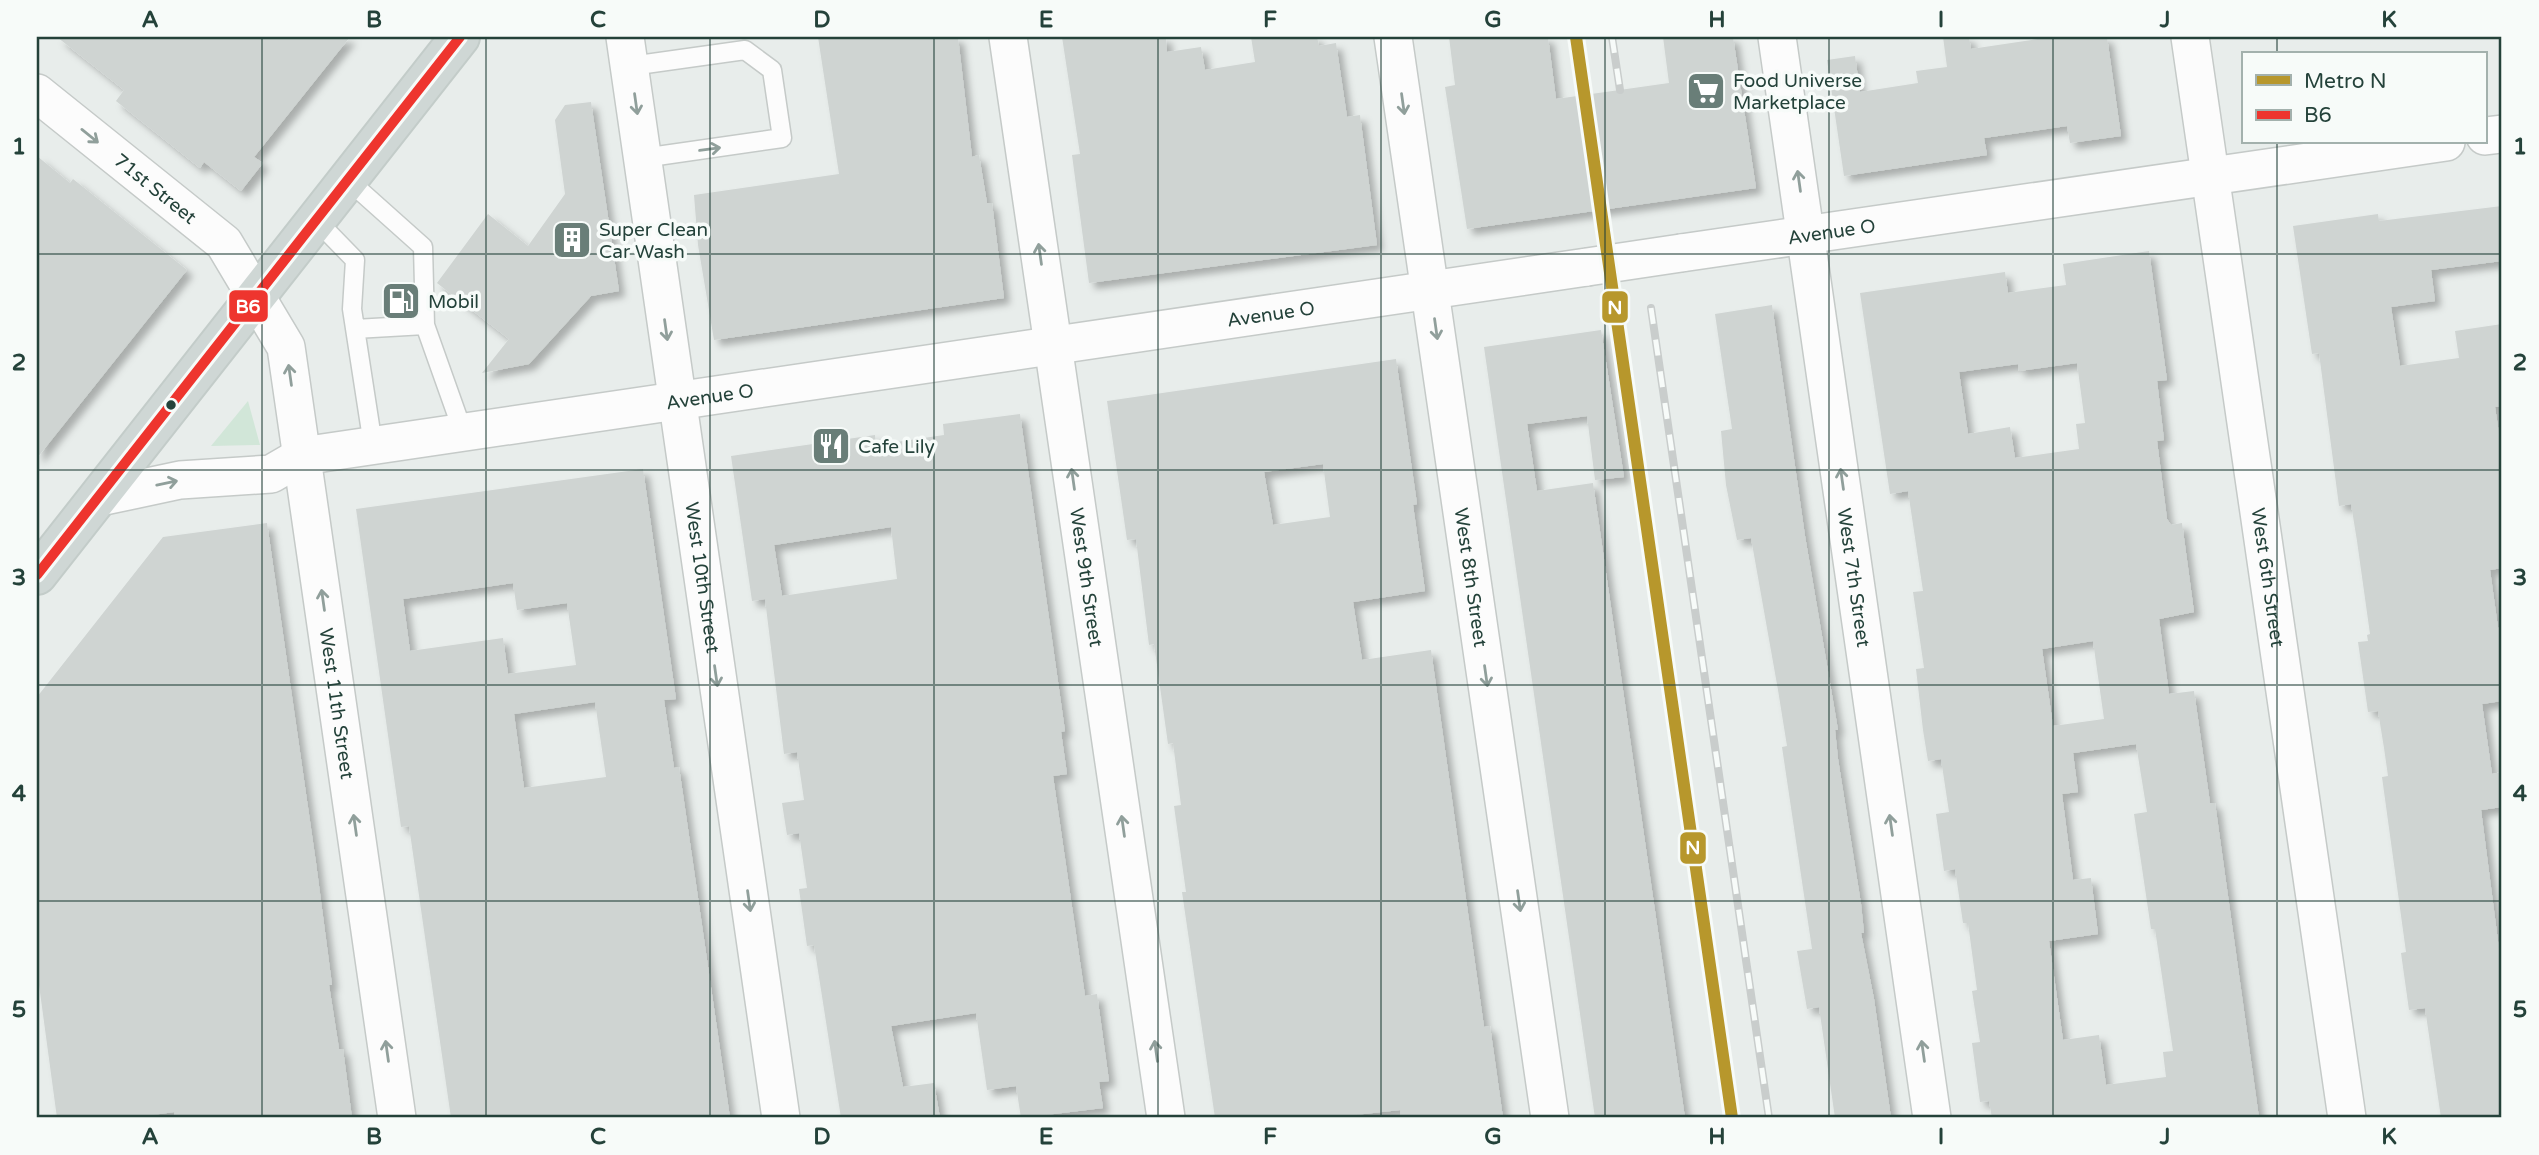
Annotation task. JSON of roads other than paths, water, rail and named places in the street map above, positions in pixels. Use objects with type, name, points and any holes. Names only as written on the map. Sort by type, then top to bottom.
[{"type":"main road","points":[[37,575],[460,37]]},
{"type":"street","name":"West 9th Street","points":[[1008,37],[1166,1118]]},
{"type":"street","name":"West 8th Street","points":[[1394,37],[1550,1118]]},
{"type":"street","name":"West 7th Street","points":[[1777,37],[1932,1118]]},
{"type":"street","name":"West 6th Street","points":[[2190,37],[2347,1118]]},
{"type":"street","name":"West 10th Street","points":[[628,52],[781,1118]]},
{"type":"street","name":"71st Street","points":[[37,93],[224,243],[257,297]]},
{"type":"street","name":"Avenue O","points":[[100,497],[180,480],[271,474],[302,456],[676,399],[2432,144]]},
{"type":"street","name":"West 11th Street","points":[[257,297],[286,347],[397,1118]]},
{"type":"lane","points":[[628,52],[745,50],[772,70],[782,138],[643,158]]},
{"type":"lane","points":[[348,180],[423,247],[425,325],[463,432]]},
{"type":"lane","points":[[317,221],[355,260],[352,309],[373,445]]},
{"type":"lane","points":[[355,329],[425,325]]},
{"type":"railway","points":[[1612,37],[1620,90]]},
{"type":"railway","points":[[1651,308],[1769,1118]]},
{"type":"metro line","name":"N","points":[[1576,37],[1732,1118]]},
{"type":"place","name":"Food Universe Marketplace","points":[[1706,91]]},
{"type":"place","name":"Super Clean Car Wash","points":[[572,240]]},
{"type":"place","name":"Mobil","points":[[401,301]]},
{"type":"place","name":"Cafe Lily","points":[[831,446]]}]
